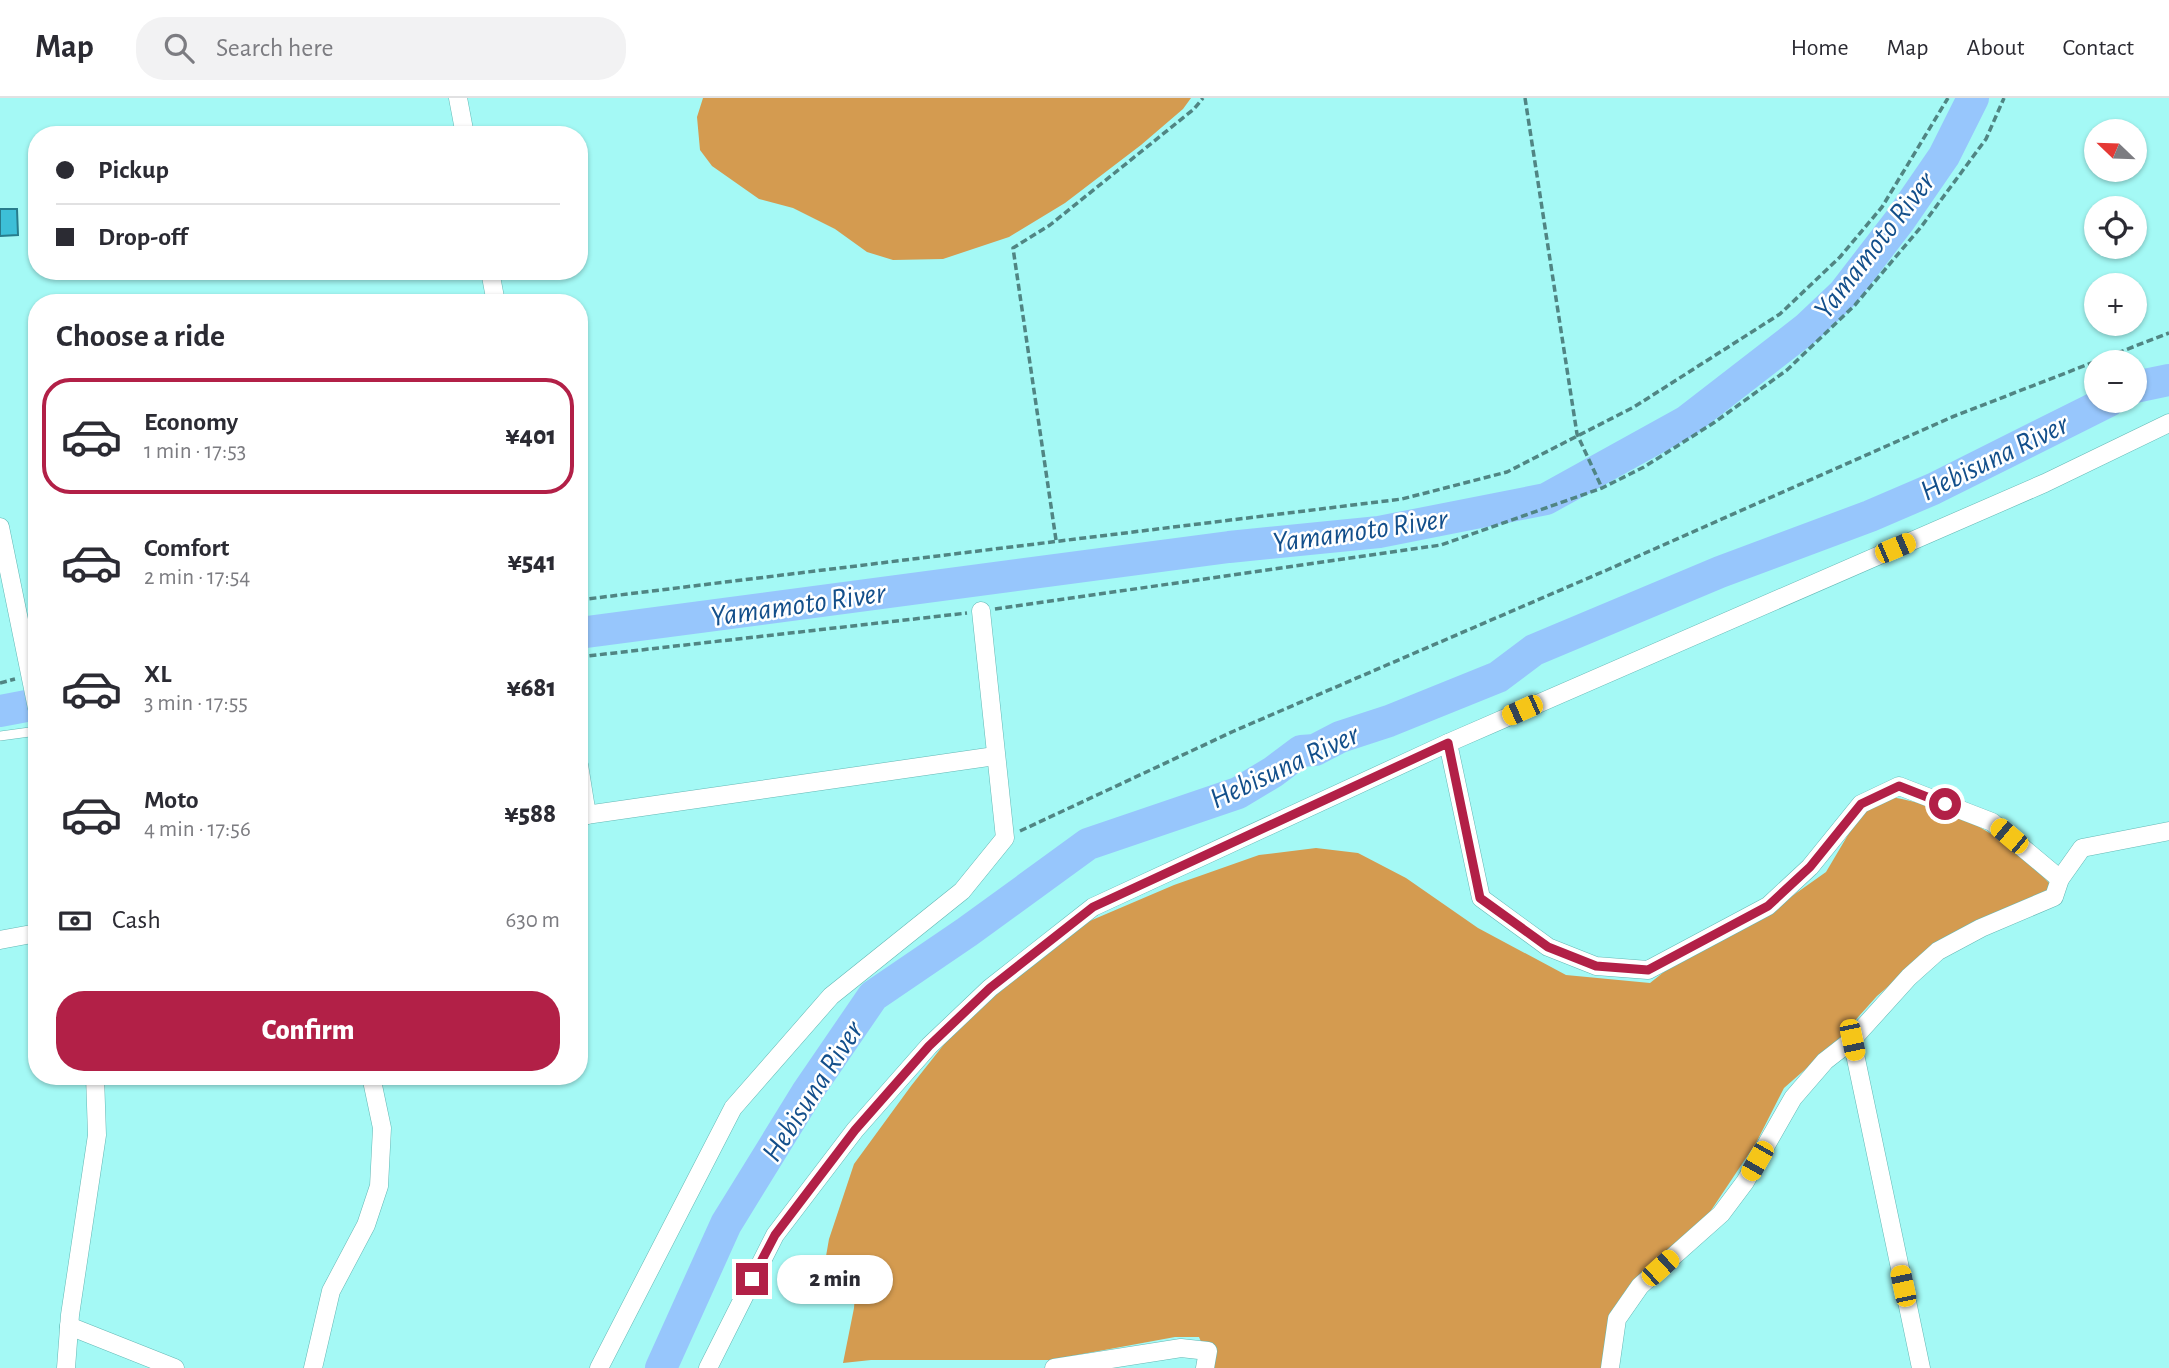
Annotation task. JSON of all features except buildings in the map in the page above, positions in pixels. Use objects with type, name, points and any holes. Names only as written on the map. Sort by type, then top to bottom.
[{"type":"street","points":[[458,98],[463,126]]},
{"type":"street","points":[[708,1368],[775,1235],[855,1130],[929,1046],[990,988],[1093,907],[1448,743],[2045,483],[2169,423]]},
{"type":"street","points":[[0,527],[28,672]]},
{"type":"street","points":[[599,1368],[733,1108],[831,996],[962,891],[1005,838],[981,611]]},
{"type":"street","points":[[1448,743],[1480,898],[1548,947],[1596,966],[1648,970],[1768,906],[1810,867],[1861,804],[1899,786],[1992,822],[2060,879]]},
{"type":"street","points":[[588,814],[995,756]]},
{"type":"street","points":[[1610,1368],[1617,1319],[1640,1286],[1721,1214],[1745,1182],[1793,1098],[1825,1061],[1852,1040],[1909,976],[1938,951],[1981,928],[2054,897],[2060,879],[2082,848],[2169,831]]},
{"type":"street","points":[[0,940],[28,935]]},
{"type":"street","points":[[1852,1040],[1921,1368]]},
{"type":"street","points":[[66,1368],[69,1325],[97,1135],[95,1085]]},
{"type":"street","points":[[313,1368],[331,1291],[366,1225],[379,1186],[382,1128],[372,1085]]},
{"type":"street","points":[[69,1325],[175,1368]]},
{"type":"street","points":[[1054,1368],[1181,1348],[1208,1351],[1205,1368]]},
{"type":"lane","points":[[0,736],[28,732]]},
{"type":"path","points":[[1056,540],[1013,248],[1050,225],[1194,109],[1203,98]]},
{"type":"path","points":[[1525,98],[1577,434],[1602,488]]},
{"type":"path","points":[[588,599],[1402,499],[1507,472],[1634,407],[1780,314],[1840,257],[1882,207],[1948,98]]},
{"type":"path","points":[[588,656],[981,611],[1441,545],[1602,488],[1644,467],[1703,430],[1787,370],[1855,305],[1921,227],[1986,139],[2004,98]]},
{"type":"path","points":[[1005,838],[1234,731],[1608,570],[1952,417],[2169,334]]},
{"type":"shaded area","points":[[703,98],[1191,98],[1183,109],[1141,145],[1065,203],[1009,237],[943,259],[893,260],[867,252],[835,229],[793,208],[759,199],[712,166],[700,150],[697,117]]},
{"type":"shaded area","points":[[1891,797],[1938,809],[1979,827],[2017,852],[2052,886],[2008,925],[1917,962],[1877,996],[1834,1044],[1784,1088],[1756,1143],[1710,1212],[1634,1281],[1602,1368],[1212,1368],[1199,1337],[1175,1337],[1050,1360],[871,1360],[843,1363],[854,1308],[856,1282],[843,1276],[829,1291],[821,1285],[829,1239],[854,1164],[911,1086],[991,985],[1085,923],[1174,885],[1259,855],[1316,848],[1358,853],[1406,878],[1478,928],[1566,975],[1650,983],[1684,956],[1768,913],[1826,872],[1864,808]]},
{"type":"waterway","name":"Yamamoto River","points":[[588,632],[1229,547],[1379,532],[1546,499],[1687,421],[1807,328],[1843,294],[1900,220],[1944,156],[1973,98]]},
{"type":"waterway","name":"Hebisuna River","points":[[2147,385],[2169,380]]},
{"type":"waterway","name":"Hebisuna River","points":[[661,1368],[726,1224],[808,1091],[873,996],[1088,844],[1238,793],[1301,751],[1315,750],[1340,737],[1389,721],[1498,677],[1534,650],[1720,572],[1870,516],[1933,489],[2085,413]]},
{"type":"waterway","name":"Yamamoto River","points":[[0,711],[28,706]]},
{"type":"route","points":[[752,1279],[775,1235],[855,1130],[929,1046],[990,988],[1093,907],[1448,743],[1480,898],[1548,947],[1596,966],[1648,970],[1768,906],[1810,867],[1861,804],[1899,786],[1945,804]]}]
